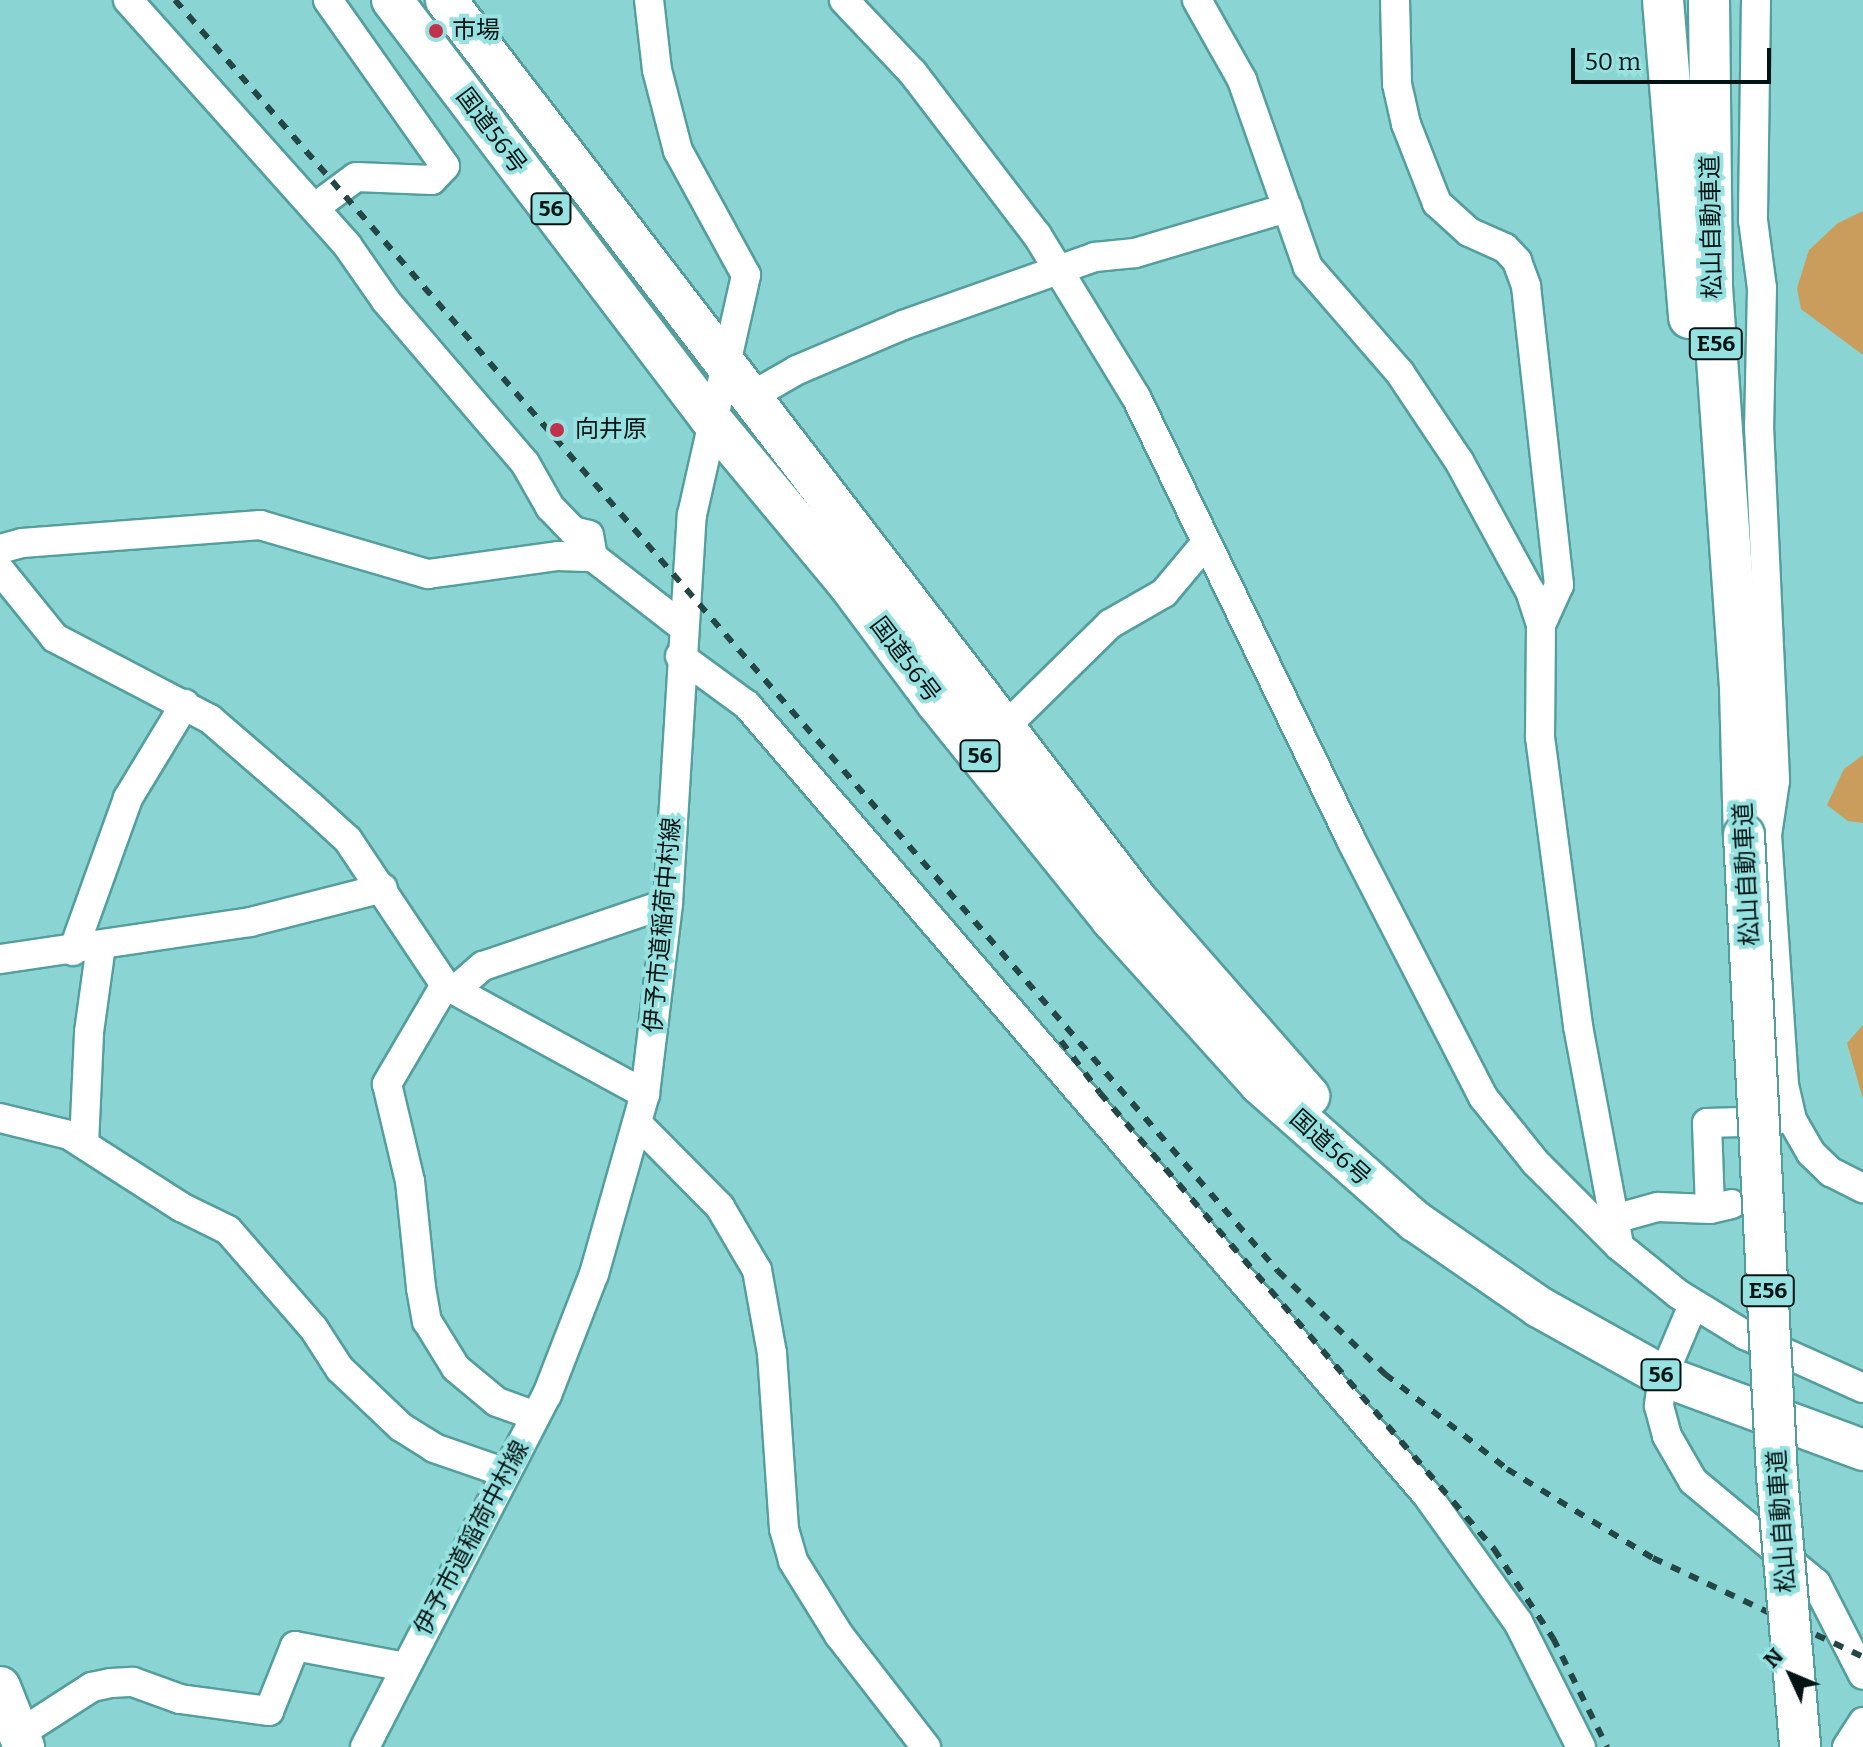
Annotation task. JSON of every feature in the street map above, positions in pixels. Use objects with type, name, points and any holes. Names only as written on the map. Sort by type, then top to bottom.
[{"type":"highway","name":"国道56号","points":[[392,0],[710,418],[849,585],[1112,920],[1260,1084],[1348,1166],[1477,1266],[1663,1376],[1863,1450]]},
{"type":"highway","name":"国道56号","points":[[446,0],[1137,900],[1278,1063],[1477,1266]]},
{"type":"highway","points":[[1663,0],[1686,293],[1740,687]]},
{"type":"highway","name":"松山自動車道","points":[[1709,0],[1712,287],[1740,687],[1744,835],[1777,1476],[1800,1747]]},
{"type":"highway","points":[[0,1687],[21,1741]]},
{"type":"street","points":[[128,0],[314,208],[525,463],[550,507],[573,531],[589,535],[593,557]]},
{"type":"street","points":[[314,208],[356,177],[432,180],[445,166],[328,0]]},
{"type":"street","name":"伊予市道稲荷中村線","points":[[365,1747],[536,1416],[594,1274],[645,1094],[668,903],[680,656],[692,515],[710,418],[746,275],[687,173],[668,122],[657,70],[649,0]]},
{"type":"street","points":[[844,0],[962,134],[1060,272],[1136,397],[1205,544],[1483,1097],[1535,1162],[1617,1232],[1693,1305],[1745,1335],[1863,1388]]},
{"type":"street","points":[[1197,0],[1242,80],[1308,267],[1400,373],[1459,461],[1508,546],[1541,625],[1540,737],[1578,1026],[1617,1232]]},
{"type":"street","points":[[1395,0],[1397,84],[1406,124],[1437,203],[1469,232],[1505,248],[1517,261],[1526,286],[1559,585],[1541,625]]},
{"type":"street","points":[[1756,0],[1753,220],[1762,288],[1759,426],[1775,781],[1767,835],[1784,1085],[1792,1120],[1811,1153],[1831,1172],[1863,1188]]},
{"type":"street","points":[[750,397],[797,370],[903,325],[1060,272],[1095,257],[1135,253],[1287,208]]},
{"type":"street","points":[[0,549],[22,543],[260,525],[428,574],[558,556],[593,557],[682,626]]},
{"type":"street","points":[[1006,726],[1110,624],[1164,593],[1205,544]]},
{"type":"street","points":[[0,570],[55,638],[185,704],[348,840],[450,988],[645,1094]]},
{"type":"street","points":[[680,656],[747,705],[1427,1495],[1518,1622],[1571,1743]]},
{"type":"street","points":[[73,951],[128,798],[185,704]]},
{"type":"street","points":[[0,959],[73,951],[250,922],[383,888]]},
{"type":"street","points":[[536,1416],[497,1402],[456,1368],[427,1321],[410,1181],[387,1084],[450,988],[483,966],[668,903]]},
{"type":"street","points":[[84,1144],[89,1032],[101,946]]},
{"type":"street","points":[[0,1118],[45,1125],[84,1144],[181,1207],[228,1230],[314,1329],[340,1369],[401,1427],[434,1448],[506,1473]]},
{"type":"street","points":[[1617,1232],[1658,1207],[1721,1206],[1707,1123],[1792,1120]]},
{"type":"street","points":[[638,1124],[720,1207],[757,1270],[772,1353],[784,1529],[793,1561],[839,1635],[926,1747]]},
{"type":"street","points":[[1693,1305],[1663,1376],[1659,1406],[1679,1461],[1693,1481],[1816,1583],[1863,1675]]},
{"type":"street","points":[[21,1741],[92,1687],[111,1683],[133,1682],[180,1699],[269,1711],[295,1646],[405,1667]]},
{"type":"street","points":[[1847,1747],[1863,1722]]},
{"type":"shaded area","points":[[1863,211],[1863,355],[1801,309],[1797,288],[1809,250],[1838,223]]},
{"type":"shaded area","points":[[1863,755],[1863,823],[1848,821],[1827,805],[1844,769]]},
{"type":"shaded area","points":[[1863,1025],[1863,1099],[1847,1043]]},
{"type":"railway","points":[[175,0],[1278,1271],[1385,1374],[1507,1469],[1653,1558],[1863,1657]]},
{"type":"railway","points":[[1061,1041],[1100,1093],[1494,1549],[1553,1638],[1607,1747]]},
{"type":"place","name":"市場","points":[[436,31]]},
{"type":"place","name":"向井原","points":[[557,430]]}]
